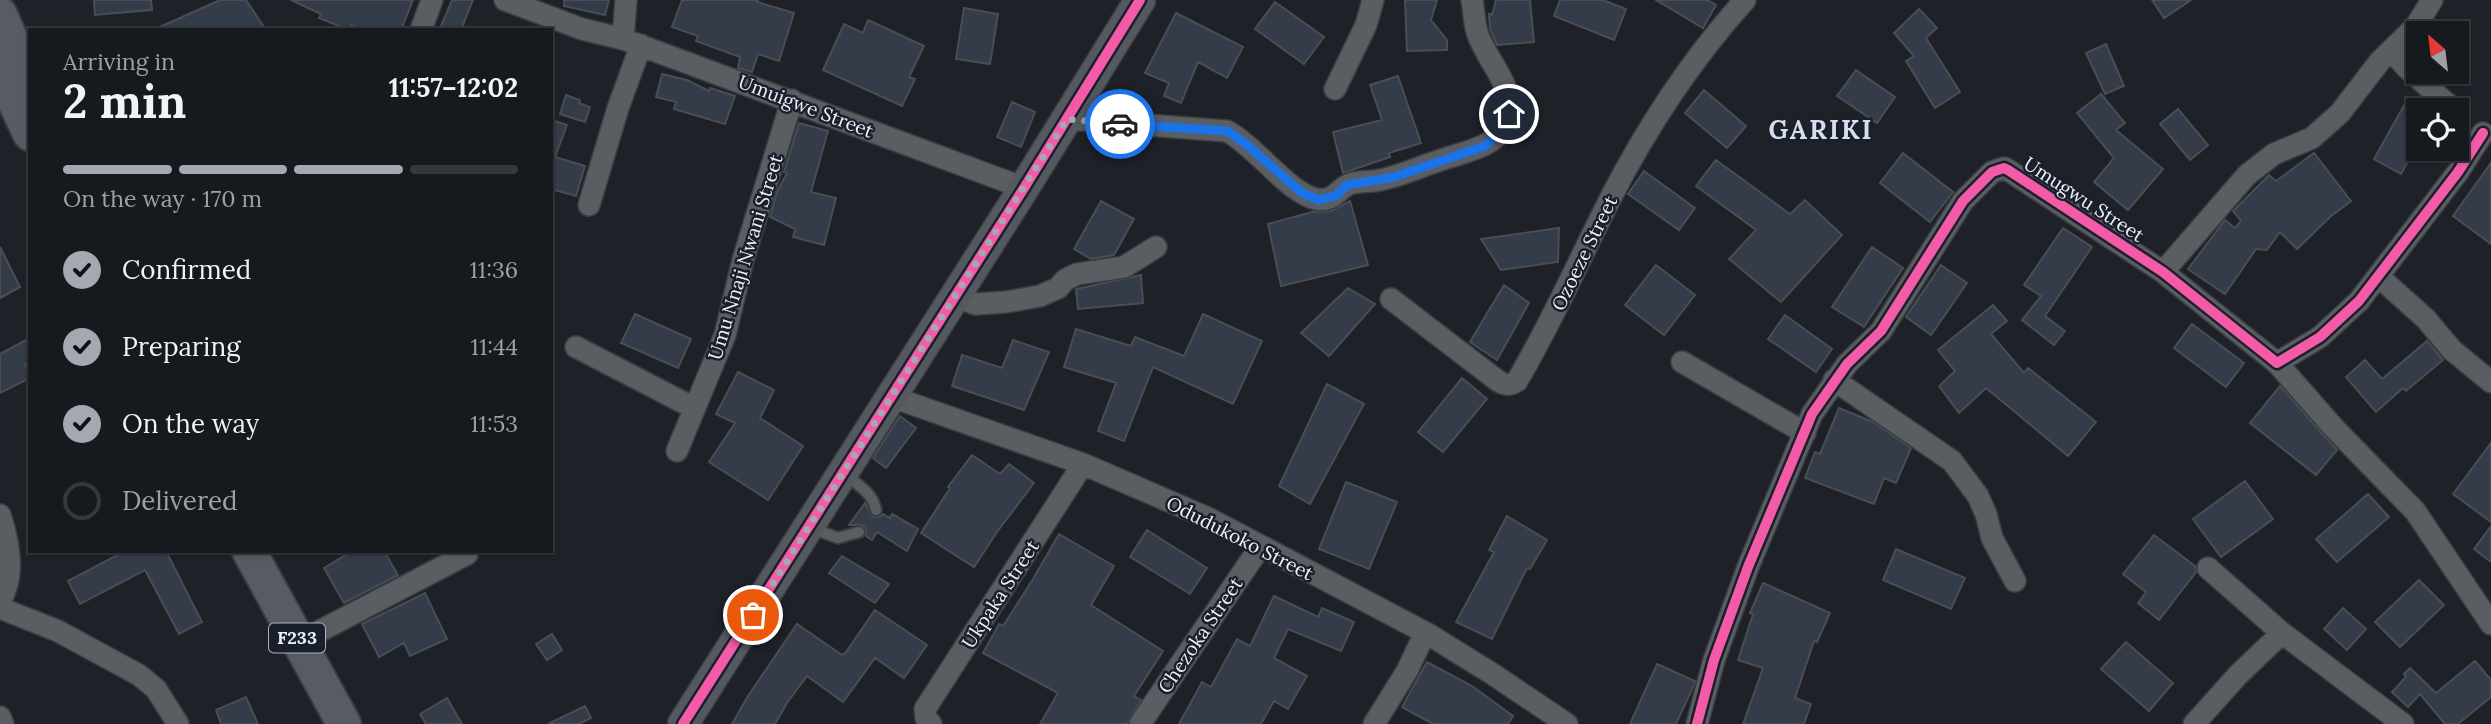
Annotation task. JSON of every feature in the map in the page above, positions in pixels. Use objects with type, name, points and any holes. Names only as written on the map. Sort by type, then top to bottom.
[{"type":"main road","points":[[0,14],[28,78]]},
{"type":"main road","points":[[0,71],[28,130]]},
{"type":"main road","name":"F233","points":[[250,553],[344,724]]},
{"type":"main road","name":"F233","points":[[273,553],[366,724]]},
{"type":"street","points":[[422,28],[432,0]]},
{"type":"street","name":"Umuigwe Street","points":[[505,0],[582,29],[632,42],[1024,188]]},
{"type":"street","points":[[589,205],[618,108],[632,42],[626,0]]},
{"type":"street","points":[[683,724],[956,297],[1140,0]]},
{"type":"street","points":[[1335,89],[1366,25],[1373,0]]},
{"type":"street","points":[[1067,119],[1227,131],[1302,193],[1319,200],[1329,198],[1337,195],[1347,185],[1394,177],[1471,152],[1485,146],[1505,127],[1509,98],[1504,82],[1476,30],[1472,0]]},
{"type":"street","name":"Ozoeze Street","points":[[1391,299],[1498,381],[1505,385],[1517,381],[1569,287],[1611,197],[1649,129],[1711,39],[1745,0]]},
{"type":"street","points":[[2162,272],[2247,175],[2274,154],[2312,138],[2350,103],[2391,50],[2416,26],[2432,0]]},
{"type":"street","points":[[2391,50],[2441,98]]},
{"type":"street","name":"Umu Nnaji Nwani Street","points":[[677,451],[725,335],[743,260],[792,100]]},
{"type":"street","points":[[2277,363],[2320,337],[2359,301],[2487,136],[2469,121]]},
{"type":"street","name":"Umugwu Street","points":[[1697,724],[1714,660],[1748,567],[1812,414],[1834,380],[1881,331],[1963,201],[1994,171],[2004,168],[2162,272],[2277,363],[2334,428],[2415,511],[2491,624]]},
{"type":"street","points":[[956,297],[976,304],[1040,296],[1058,288],[1065,280],[1077,274],[1124,267],[1156,247]]},
{"type":"street","points":[[2378,276],[2426,319],[2452,351],[2491,382]]},
{"type":"street","points":[[576,347],[694,408]]},
{"type":"street","points":[[1682,362],[1805,433]]},
{"type":"street","points":[[1834,380],[1952,461],[1978,496],[1992,538],[2015,581]]},
{"type":"street","name":"Odudukoko Street","points":[[892,397],[1083,464],[1210,519],[1425,633],[1567,724]]},
{"type":"street","name":"Ukpaka Street","points":[[931,724],[926,718],[925,709],[1083,464]]},
{"type":"street","points":[[0,515],[9,556],[9,580],[0,601]]},
{"type":"street","name":"Chezoka Street","points":[[1140,724],[1259,547]]},
{"type":"street","points":[[316,633],[467,554]]},
{"type":"street","points":[[2207,568],[2282,633],[2403,724]]},
{"type":"street","points":[[0,608],[58,631],[139,675],[156,689],[178,724]]},
{"type":"street","points":[[1374,724],[1407,671],[1425,633]]},
{"type":"street","points":[[2194,724],[2238,675],[2282,633]]},
{"type":"street","points":[[0,717],[4,724]]},
{"type":"lane","points":[[844,473],[868,493],[876,510]]},
{"type":"lane","points":[[809,528],[838,538],[859,532]]},
{"type":"building","points":[[94,0],[151,0],[152,10],[95,15]]},
{"type":"building","points":[[220,0],[246,0],[265,28],[157,28]]},
{"type":"building","points":[[291,0],[413,0],[402,28],[358,28],[351,25],[350,28],[344,28],[319,18],[321,14]]},
{"type":"building","points":[[452,0],[473,0],[462,28],[441,26]]},
{"type":"building","points":[[564,0],[609,0],[605,15],[564,6]]},
{"type":"building","points":[[682,0],[758,0],[757,2],[794,13],[779,61],[758,54],[752,72],[738,68],[740,57],[696,41],[698,36],[672,27]]},
{"type":"building","points":[[1405,0],[1437,0],[1431,20],[1447,40],[1447,50],[1407,51]]},
{"type":"building","points":[[1496,0],[1530,0],[1534,42],[1497,45],[1490,29],[1489,14],[1492,15]]},
{"type":"building","points":[[1560,0],[1603,0],[1626,9],[1614,40],[1554,16]]},
{"type":"building","points":[[1656,0],[1707,0],[1716,5],[1703,28]]},
{"type":"building","points":[[2152,0],[2191,0],[2164,18]]},
{"type":"building","points":[[1275,2],[1324,37],[1304,64],[1255,29]]},
{"type":"building","points":[[964,8],[998,14],[990,64],[956,59]]},
{"type":"building","points":[[1919,9],[1937,28],[1926,38],[1960,92],[1935,108],[1906,61],[1914,56],[1894,33]]},
{"type":"building","points":[[1176,13],[1243,47],[1227,78],[1198,62],[1181,103],[1164,96],[1169,83],[1145,73]]},
{"type":"building","points":[[868,20],[924,46],[909,77],[915,79],[902,106],[823,70],[844,24],[863,33]]},
{"type":"building","points":[[2106,44],[2124,86],[2105,94],[2086,53]]},
{"type":"building","points":[[1856,70],[1895,97],[1877,123],[1837,96]]},
{"type":"building","points":[[662,74],[687,80],[709,91],[710,88],[735,96],[725,124],[674,109],[676,102],[656,97]]},
{"type":"building","points":[[1398,76],[1421,143],[1389,153],[1390,157],[1343,173],[1333,132],[1382,120],[1370,85]]},
{"type":"building","points":[[1704,90],[1746,126],[1727,148],[1685,113]]},
{"type":"building","points":[[2101,94],[2125,123],[2116,130],[2163,169],[2128,210],[2094,182],[2114,158],[2077,113]]},
{"type":"building","points":[[566,95],[590,107],[585,122],[560,114]]},
{"type":"building","points":[[1012,102],[1035,112],[1021,147],[997,137]]},
{"type":"building","points":[[2406,102],[2406,161],[2408,161],[2401,174],[2374,159]]},
{"type":"building","points":[[2178,109],[2208,145],[2190,160],[2160,124]]},
{"type":"building","points":[[553,121],[567,125],[555,157],[585,166],[576,196],[553,190]]},
{"type":"building","points":[[799,123],[828,131],[811,192],[836,198],[824,245],[793,237],[795,229],[770,217],[777,192],[787,173],[784,172]]},
{"type":"building","points":[[1903,153],[1953,192],[1930,222],[1880,183]]},
{"type":"building","points":[[2314,153],[2351,201],[2297,249],[2280,232],[2267,250],[2256,249],[2225,294],[2188,269],[2225,220],[2235,228],[2241,221],[2233,211],[2269,175],[2276,181]]},
{"type":"building","points":[[1716,160],[1790,214],[1805,200],[1842,235],[1781,302],[1729,259],[1756,230],[1696,186]]},
{"type":"building","points":[[2491,163],[2491,244],[2453,216]]},
{"type":"building","points":[[1644,171],[1695,208],[1679,230],[1628,194]]},
{"type":"building","points":[[1101,201],[1134,219],[1114,255],[1091,259],[1074,249]]},
{"type":"building","points":[[1350,201],[1368,265],[1281,286],[1268,224],[1312,212],[1331,211]]},
{"type":"building","points":[[1559,228],[1558,262],[1501,270],[1481,239]]},
{"type":"building","points":[[2063,228],[2092,247],[2045,316],[2065,331],[2054,345],[2022,320],[2041,296],[2024,285]]},
{"type":"building","points":[[0,247],[20,287],[0,298]]},
{"type":"building","points":[[1872,247],[1903,268],[1864,327],[1832,307]]},
{"type":"building","points":[[1656,265],[1695,295],[1664,335],[1625,305]]},
{"type":"building","points":[[1941,265],[1967,283],[1931,335],[1906,317]]},
{"type":"building","points":[[1141,275],[1143,303],[1078,309],[1076,289]]},
{"type":"building","points":[[1504,285],[1529,303],[1497,360],[1470,342]]},
{"type":"building","points":[[1348,288],[1375,304],[1329,356],[1301,333]]},
{"type":"building","points":[[1993,305],[2007,321],[1991,334],[2024,373],[2028,368],[2096,422],[2068,456],[1986,388],[1959,413],[1939,386],[1955,371],[1938,350]]},
{"type":"building","points":[[635,314],[691,339],[678,368],[621,343]]},
{"type":"building","points":[[1203,314],[1262,341],[1233,404],[1153,367],[1124,441],[1098,431],[1116,383],[1064,367],[1076,329],[1131,346],[1135,337],[1184,356]]},
{"type":"building","points":[[1785,315],[1832,349],[1816,372],[1768,339]]},
{"type":"building","points":[[2192,324],[2244,363],[2226,387],[2174,348]]},
{"type":"building","points":[[28,339],[28,362],[25,364],[28,379],[0,393],[0,354]]},
{"type":"building","points":[[1013,340],[1049,352],[1024,410],[952,386],[962,355],[1002,368]]},
{"type":"building","points":[[2427,341],[2443,360],[2406,391],[2403,388],[2376,412],[2346,377],[2365,360],[2382,379]]},
{"type":"building","points":[[738,372],[774,390],[760,418],[803,446],[768,500],[709,462],[735,423],[716,414]]},
{"type":"building","points":[[1462,378],[1487,399],[1443,452],[1418,432]]},
{"type":"building","points":[[1327,384],[1364,404],[1310,504],[1279,486]]},
{"type":"building","points":[[2280,386],[2337,450],[2316,475],[2250,423]]},
{"type":"building","points":[[1839,408],[1873,422],[1911,448],[1896,483],[1884,478],[1874,504],[1805,478],[1815,452],[1820,454]]},
{"type":"building","points":[[900,416],[916,428],[886,468],[873,458]]},
{"type":"building","points":[[2491,443],[2491,522],[2453,494]]},
{"type":"building","points":[[972,455],[1000,474],[1009,464],[1034,483],[974,567],[921,533],[950,488],[948,487]]},
{"type":"building","points":[[2245,481],[2273,519],[2221,557],[2193,519]]},
{"type":"building","points":[[1346,482],[1397,502],[1369,569],[1319,549]]},
{"type":"building","points":[[2368,494],[2389,517],[2337,562],[2316,539]]},
{"type":"building","points":[[865,503],[873,517],[883,514],[890,518],[892,514],[918,529],[907,551],[877,532],[872,540],[866,536],[866,529],[862,525],[849,525]]},
{"type":"building","points":[[1507,516],[1547,540],[1530,569],[1527,568],[1492,639],[1456,622],[1494,552],[1489,550]]},
{"type":"building","points":[[2491,526],[2491,562],[2474,549]]},
{"type":"building","points":[[1147,530],[1207,568],[1190,594],[1130,557]]},
{"type":"building","points":[[1059,534],[1114,566],[1091,605],[1163,651],[1134,696],[1141,700],[1127,724],[1040,724],[1058,693],[983,653],[999,624],[1003,626]]},
{"type":"building","points":[[2154,535],[2195,566],[2196,572],[2159,620],[2138,603],[2146,592],[2123,574]]},
{"type":"building","points":[[1896,549],[1965,578],[1951,609],[1883,580]]},
{"type":"building","points":[[121,553],[167,553],[202,622],[179,634],[145,570],[80,604],[68,581]]},
{"type":"building","points":[[349,553],[385,553],[398,575],[344,603],[324,568]]},
{"type":"building","points":[[842,556],[889,584],[875,603],[829,573]]},
{"type":"building","points":[[2419,580],[2444,605],[2400,647],[2375,622]]},
{"type":"building","points":[[1763,583],[1830,613],[1817,642],[1814,641],[1795,698],[1811,704],[1804,724],[1743,724],[1763,668],[1738,660],[1753,614],[1750,613]]},
{"type":"building","points":[[425,593],[447,639],[410,656],[404,643],[379,657],[362,624]]},
{"type":"building","points":[[1274,596],[1318,617],[1322,608],[1354,622],[1341,651],[1288,629],[1274,658],[1307,676],[1288,709],[1274,701],[1261,724],[1179,724],[1202,682],[1211,687],[1237,639],[1250,646]]},
{"type":"building","points":[[2343,608],[2366,629],[2347,650],[2324,629]]},
{"type":"building","points":[[875,610],[927,645],[904,678],[875,658],[843,702],[807,676],[775,724],[732,724],[797,624],[842,655]]},
{"type":"building","points":[[552,634],[562,650],[547,660],[536,644]]},
{"type":"building","points":[[2126,642],[2173,683],[2149,711],[2101,669]]},
{"type":"building","points":[[2475,661],[2491,680],[2491,697],[2458,724],[2445,724],[2420,694],[2408,707],[2392,692],[2406,677],[2404,674],[2410,668],[2436,693]]},
{"type":"building","points":[[1427,662],[1472,686],[1513,716],[1508,724],[1433,724],[1402,707]]},
{"type":"building","points":[[1657,664],[1695,681],[1694,685],[1676,724],[1630,724]]},
{"type":"building","points":[[246,697],[258,724],[221,724],[216,710]]},
{"type":"building","points":[[447,698],[462,724],[426,724],[420,714]]},
{"type":"building","points":[[585,706],[591,718],[579,724],[548,724]]},
{"type":"cycle path","points":[[683,724],[1024,188],[1140,0]]},
{"type":"cycle path","points":[[1697,724],[1714,660],[1748,567],[1812,414],[1847,364],[1881,331],[1963,201],[1992,172],[2004,168],[2008,170],[2163,272],[2277,363],[2320,337],[2359,301],[2458,172],[2483,133]]},
{"type":"way so far","points":[[753,615],[1067,119],[1120,124]]},
{"type":"district","name":"GARIKI","points":[[1821,130]]},
{"type":"route","points":[[1120,124],[1227,131],[1237,136],[1294,187],[1319,200],[1337,195],[1347,185],[1394,177],[1485,146],[1505,127],[1509,114]]}]
